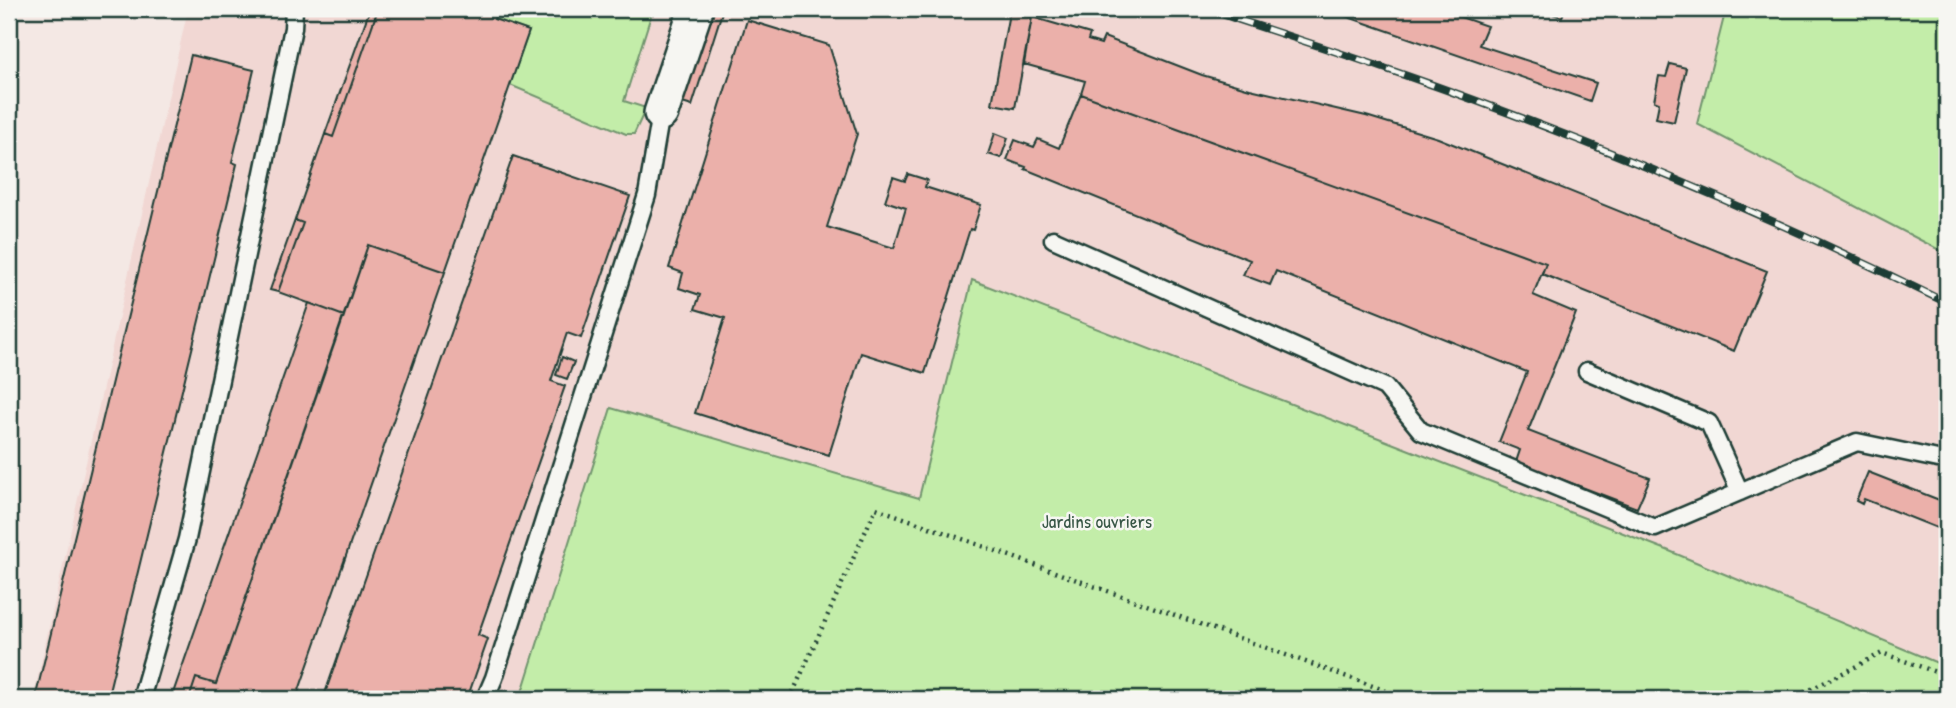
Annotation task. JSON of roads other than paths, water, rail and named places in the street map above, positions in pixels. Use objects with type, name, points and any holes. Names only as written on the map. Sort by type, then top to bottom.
[{"type":"street","points":[[661,113],[696,9]]},
{"type":"lane","points":[[141,699],[187,539],[293,28],[294,9]]},
{"type":"lane","points":[[485,699],[494,678],[647,195],[661,113]]},
{"type":"lane","points":[[1054,239],[1385,387],[1421,431],[1655,528],[1857,442],[1947,461]]},
{"type":"lane","points":[[1587,371],[1709,423],[1740,492]]},
{"type":"railway","points":[[1206,9],[1431,85],[1618,155],[1784,226],[1947,303]]},
{"type":"park label","name":"Jardins ouvriers","points":[[1097,521]]}]
